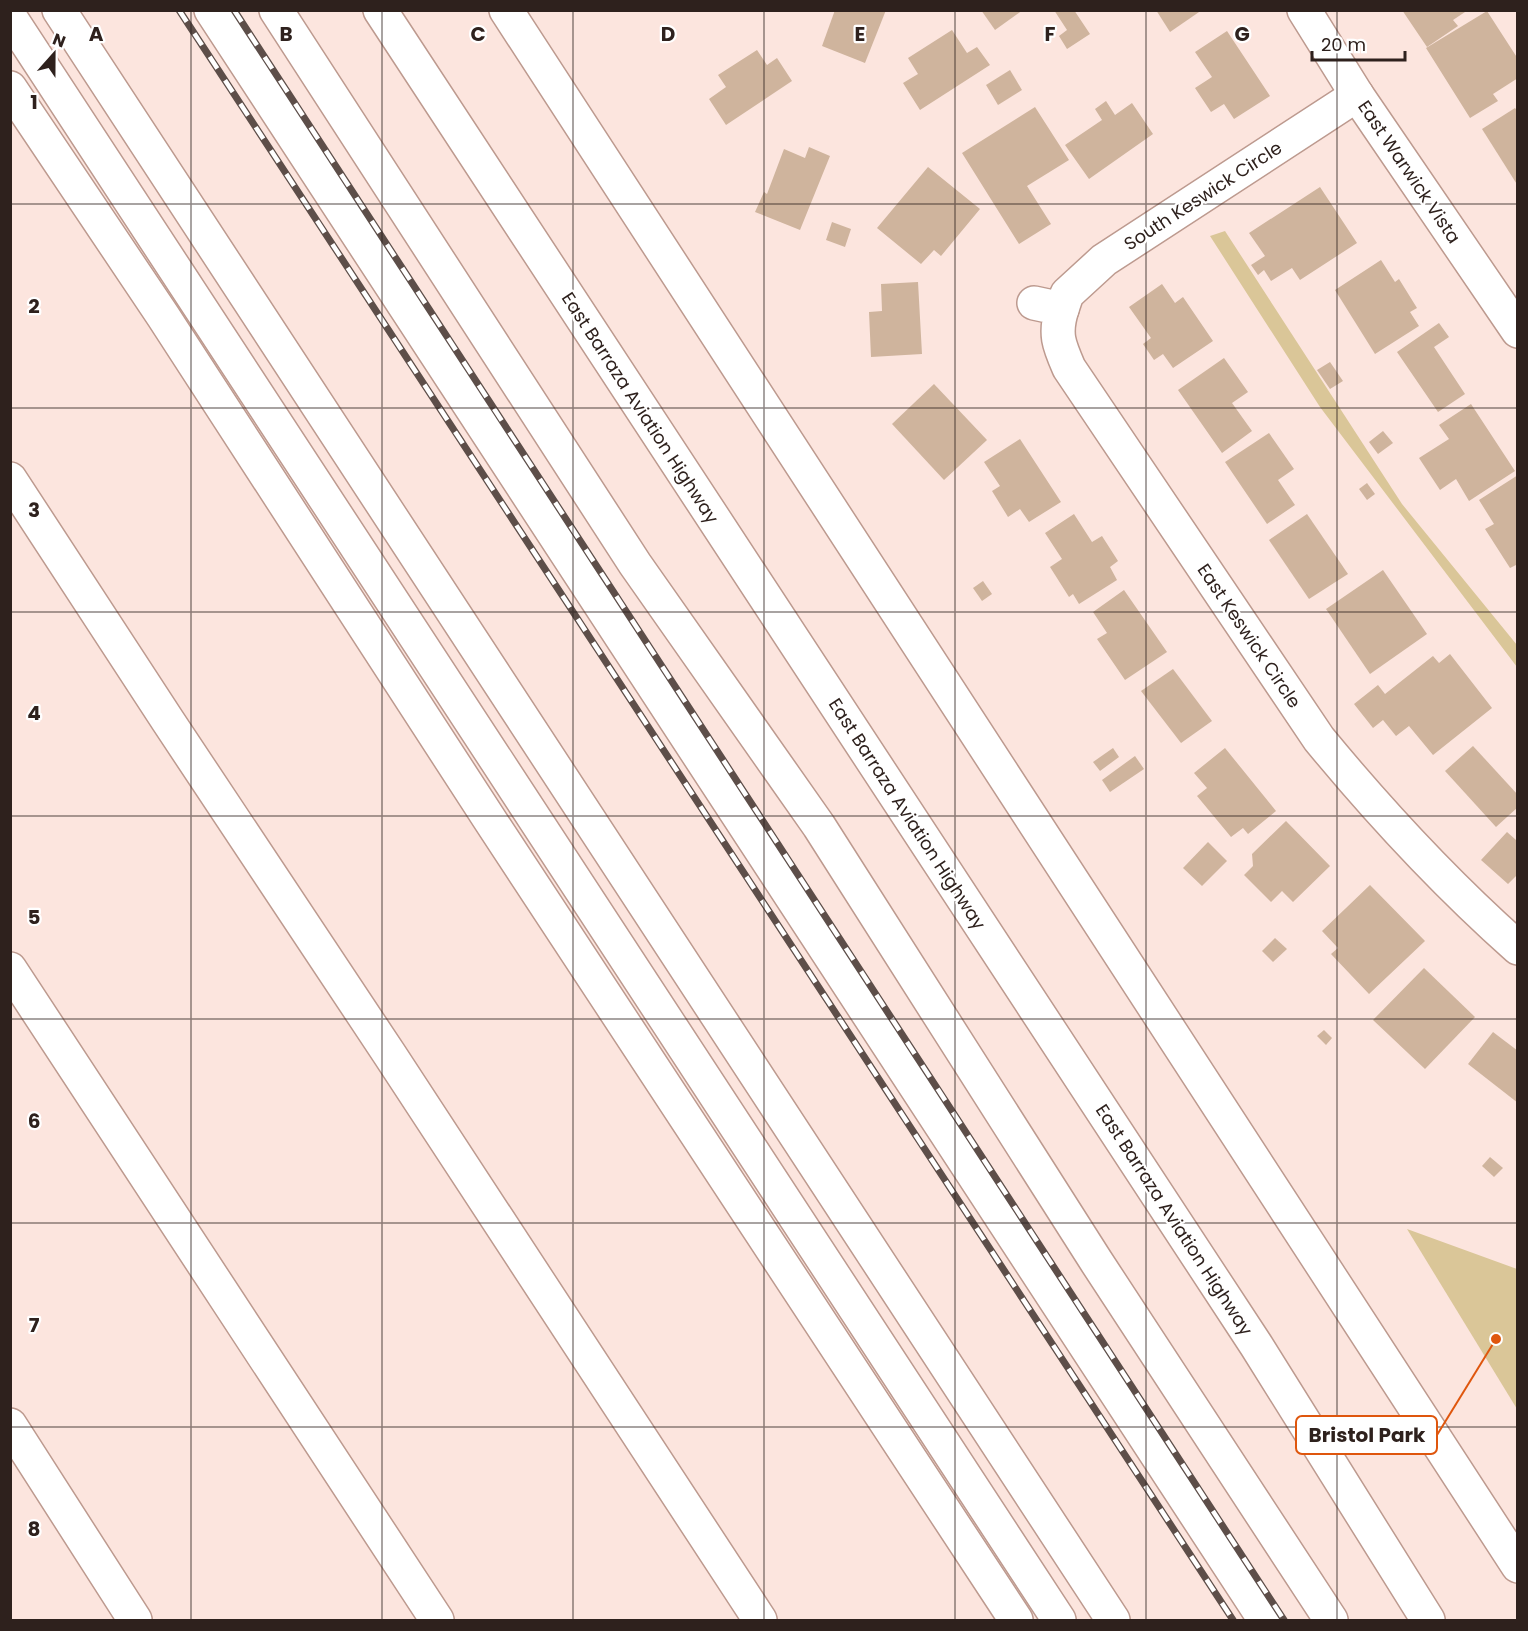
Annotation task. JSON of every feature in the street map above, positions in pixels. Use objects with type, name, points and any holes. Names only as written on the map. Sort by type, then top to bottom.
[{"type":"main road","points":[[59,10],[1113,1620]]},
{"type":"main road","points":[[211,10],[1264,1620]]},
{"type":"main road","points":[[276,10],[635,564],[819,826],[1096,1261],[1331,1620]]},
{"type":"main road","name":"East Barraza Aviation Highway","points":[[380,10],[1256,1345],[1428,1620]]},
{"type":"main road","points":[[506,10],[1518,1566]]},
{"type":"main road","name":"East Warwick Vista","points":[[1304,10],[1357,95],[1518,331]]},
{"type":"main road","points":[[10,17],[1059,1620]]},
{"type":"main road","points":[[10,88],[163,316],[490,820],[1016,1620]]},
{"type":"main road","name":"South Keswick Circle","points":[[1048,306],[1067,294],[1104,260],[1357,95]]},
{"type":"main road","name":"East Keswick Circle","points":[[1048,306],[1059,319],[1057,335],[1069,368],[1319,739],[1360,790],[1413,846],[1518,948]]},
{"type":"main road","points":[[10,479],[760,1620]]},
{"type":"main road","points":[[10,969],[437,1620]]},
{"type":"main road","points":[[10,1425],[135,1620]]},
{"type":"shaded area","points":[[1225,231],[1402,504],[1517,645],[1517,667],[1320,407],[1210,236]]},
{"type":"shaded area","points":[[1407,1229],[1517,1269],[1517,1409]]},
{"type":"building","points":[[835,10],[886,10],[865,63],[822,46]]},
{"type":"building","points":[[981,10],[1023,10],[995,30]]},
{"type":"building","points":[[1054,10],[1074,10],[1090,34],[1067,49],[1059,36],[1067,30]]},
{"type":"building","points":[[1156,10],[1202,10],[1170,32]]},
{"type":"building","points":[[1402,10],[1468,10],[1453,20],[1458,26],[1427,47]]},
{"type":"building","points":[[1487,11],[1518,59],[1518,78],[1493,94],[1498,101],[1470,118],[1426,48]]},
{"type":"building","points":[[952,30],[967,53],[977,47],[990,65],[920,110],[903,83],[918,74],[908,58]]},
{"type":"building","points":[[1227,31],[1270,96],[1234,119],[1224,104],[1211,112],[1195,88],[1212,77],[1195,52]]},
{"type":"building","points":[[757,50],[767,65],[777,58],[792,81],[726,125],[709,99],[726,87],[718,75]]},
{"type":"building","points":[[1010,70],[1022,90],[998,105],[986,85]]},
{"type":"building","points":[[1106,101],[1115,115],[1132,103],[1153,134],[1089,179],[1065,145],[1102,120],[1095,109]]},
{"type":"building","points":[[1035,107],[1069,160],[1027,186],[1051,224],[1019,244],[962,153]]},
{"type":"building","points":[[1515,108],[1518,112],[1518,186],[1482,129]]},
{"type":"building","points":[[809,147],[830,156],[800,230],[755,212],[764,192],[767,194],[784,149],[805,158]]},
{"type":"building","points":[[928,167],[980,209],[941,256],[934,250],[921,264],[877,228]]},
{"type":"building","points":[[1320,187],[1357,243],[1300,280],[1292,268],[1271,281],[1264,270],[1258,275],[1251,265],[1265,256],[1249,233]]},
{"type":"building","points":[[832,222],[851,229],[845,247],[826,240]]},
{"type":"building","points":[[1381,260],[1395,282],[1399,279],[1417,308],[1410,312],[1419,326],[1375,354],[1335,290]]},
{"type":"building","points":[[918,282],[922,354],[871,357],[869,312],[882,311],[881,284]]},
{"type":"building","points":[[1162,284],[1175,303],[1183,297],[1213,341],[1173,368],[1163,354],[1154,360],[1143,344],[1151,338],[1129,307]]},
{"type":"building","points":[[1439,323],[1449,337],[1434,347],[1465,394],[1438,412],[1397,352]]},
{"type":"building","points":[[1224,358],[1248,392],[1232,403],[1252,431],[1222,453],[1178,390]]},
{"type":"building","points":[[1330,362],[1343,381],[1330,389],[1317,370]]},
{"type":"building","points":[[934,384],[987,440],[944,480],[892,424]]},
{"type":"building","points":[[1471,404],[1515,471],[1469,501],[1456,479],[1440,490],[1419,458],[1449,439],[1439,425]]},
{"type":"building","points":[[1383,431],[1393,443],[1378,454],[1369,442]]},
{"type":"building","points":[[1269,433],[1294,469],[1278,480],[1295,505],[1267,524],[1225,462]]},
{"type":"building","points":[[1020,439],[1061,502],[1029,522],[1020,509],[1008,517],[992,491],[1000,486],[984,462]]},
{"type":"building","points":[[1518,475],[1518,564],[1510,568],[1485,529],[1494,524],[1479,500]]},
{"type":"building","points":[[1367,483],[1375,494],[1367,500],[1359,489]]},
{"type":"building","points":[[1074,514],[1092,542],[1102,536],[1118,561],[1110,567],[1117,580],[1079,604],[1073,594],[1069,597],[1050,567],[1062,559],[1045,533]]},
{"type":"building","points":[[1307,514],[1348,574],[1309,599],[1269,540]]},
{"type":"building","points":[[1383,570],[1427,634],[1370,674],[1326,609]]},
{"type":"building","points":[[983,581],[992,594],[982,601],[973,588]]},
{"type":"building","points":[[1124,590],[1167,652],[1125,680],[1097,639],[1107,633],[1093,612]]},
{"type":"building","points":[[1450,654],[1492,708],[1433,755],[1409,726],[1396,736],[1383,720],[1373,728],[1354,704],[1378,685],[1385,694],[1433,656],[1439,663]]},
{"type":"building","points":[[1173,669],[1212,721],[1181,743],[1141,691]]},
{"type":"building","points":[[1473,746],[1518,795],[1518,807],[1496,827],[1445,771]]},
{"type":"building","points":[[1113,748],[1119,757],[1100,771],[1093,762]]},
{"type":"building","points":[[1225,748],[1276,811],[1248,834],[1243,828],[1231,837],[1197,796],[1207,788],[1194,773]]},
{"type":"building","points":[[1135,756],[1144,769],[1110,792],[1102,780]]},
{"type":"building","points":[[1286,821],[1330,866],[1293,902],[1282,891],[1271,902],[1244,875],[1253,866],[1252,854]]},
{"type":"building","points":[[1507,832],[1516,840],[1518,838],[1518,874],[1508,884],[1481,860]]},
{"type":"building","points":[[1208,842],[1227,861],[1202,886],[1183,868]]},
{"type":"building","points":[[1370,885],[1425,941],[1369,994],[1331,954],[1338,948],[1322,931]]},
{"type":"building","points":[[1275,938],[1287,949],[1273,962],[1262,951]]},
{"type":"building","points":[[1424,968],[1475,1017],[1425,1069],[1373,1020]]},
{"type":"building","points":[[1324,1030],[1332,1038],[1326,1045],[1317,1036]]},
{"type":"building","points":[[1493,1032],[1518,1051],[1518,1103],[1468,1064]]},
{"type":"building","points":[[1490,1157],[1503,1168],[1494,1177],[1482,1166]]},
{"type":"railway","points":[[179,10],[1233,1620]]},
{"type":"railway","points":[[234,10],[1284,1620]]},
{"type":"place","name":"Bristol Park","points":[[1496,1339]]}]
